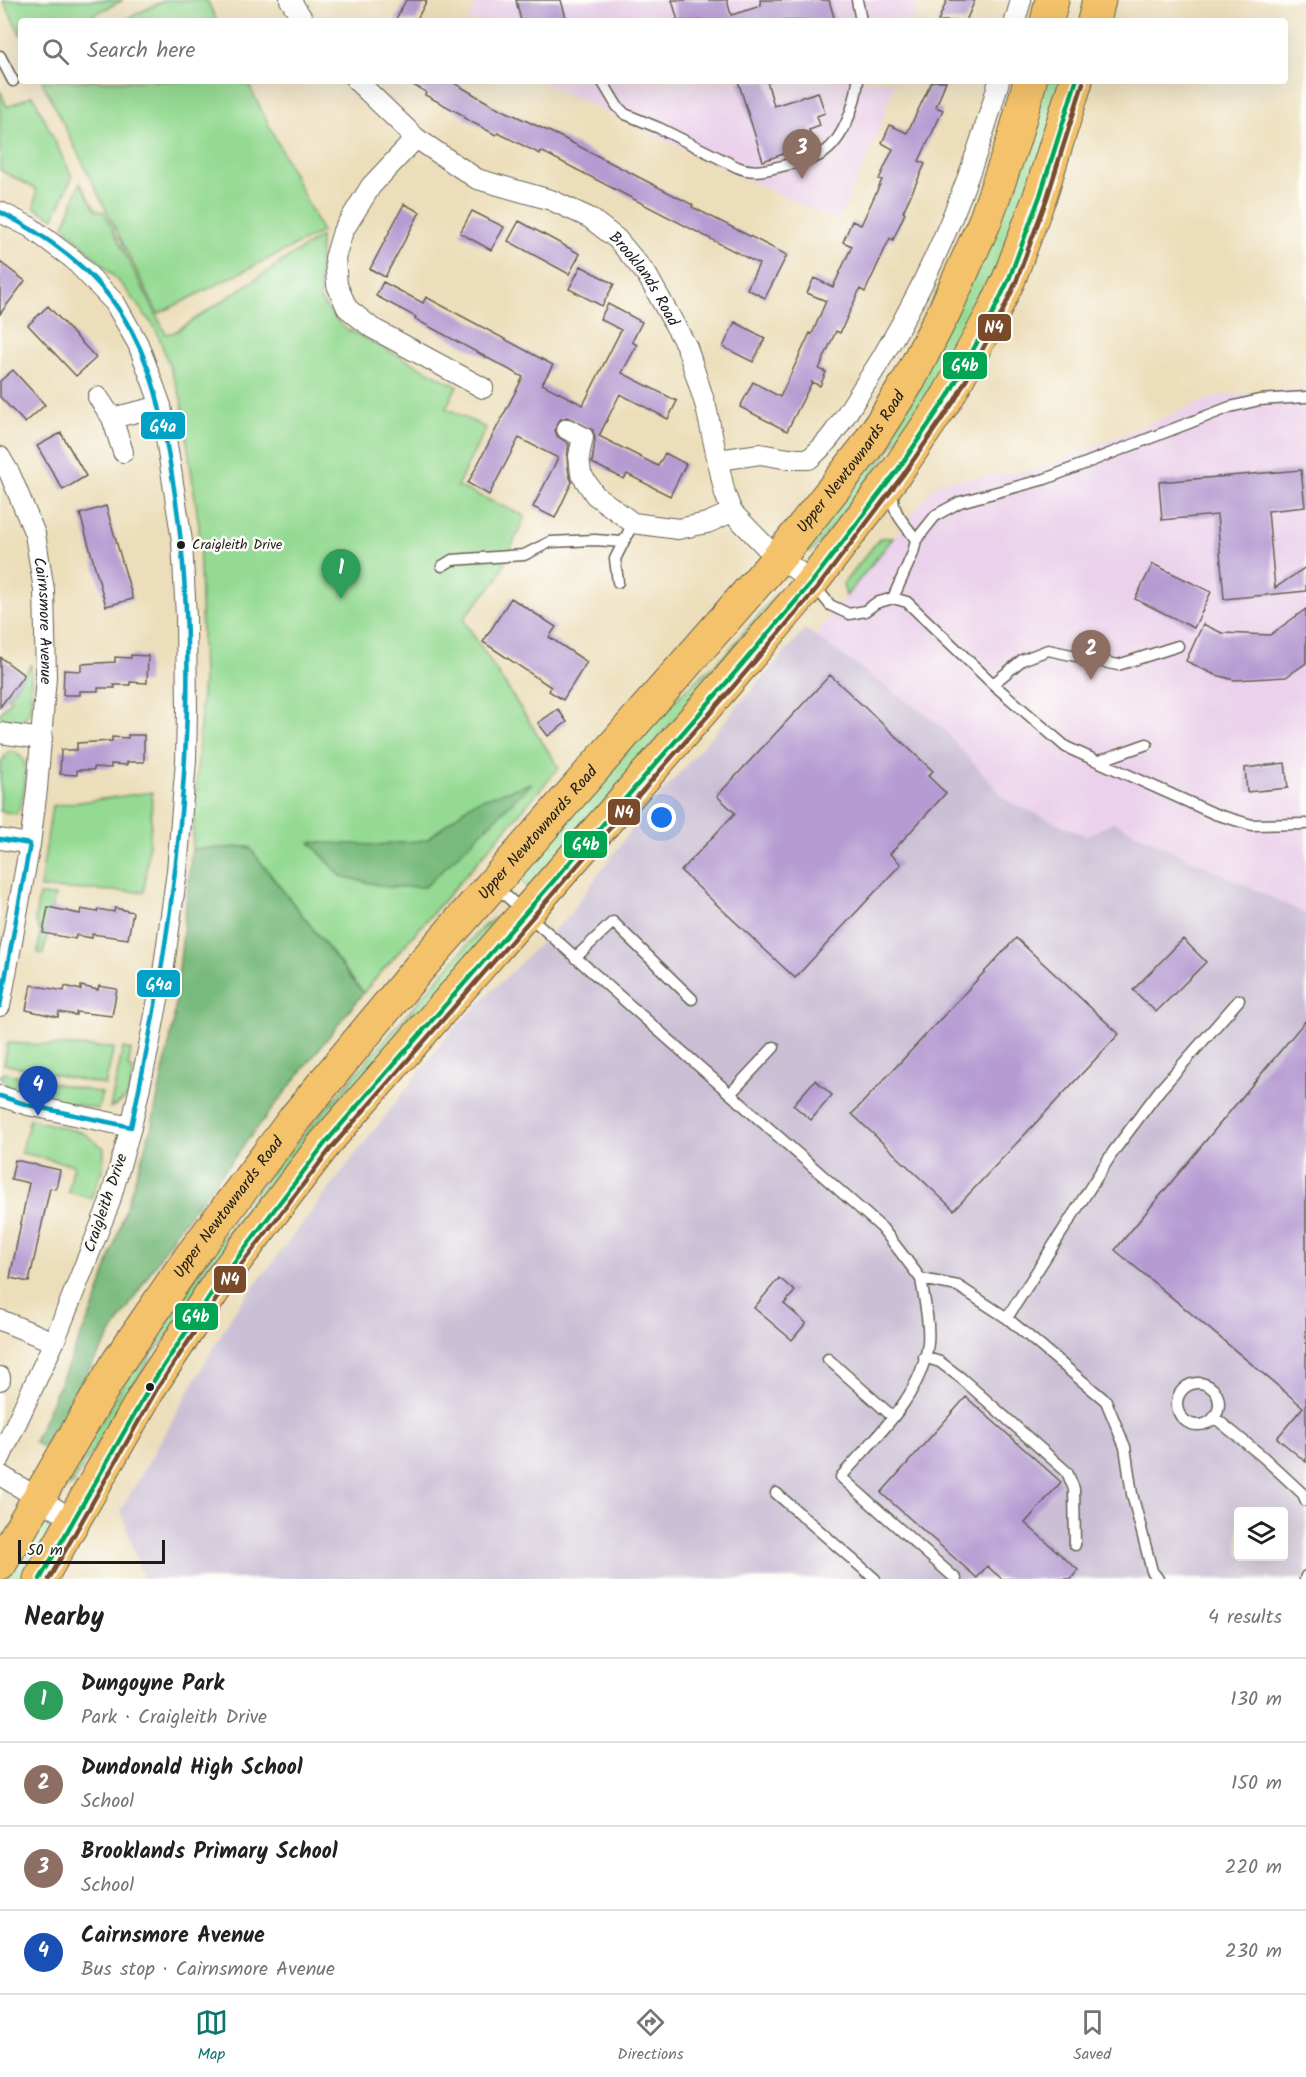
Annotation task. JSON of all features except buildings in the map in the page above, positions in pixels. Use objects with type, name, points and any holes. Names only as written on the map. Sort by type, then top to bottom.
[{"type":"highway","points":[[1048,18],[1052,0]]},
{"type":"highway","points":[[1095,18],[1099,0]]},
{"type":"highway","name":"Upper Newtownards Road","points":[[0,1564],[118,1362],[189,1259],[296,1116],[414,974],[780,556],[865,449],[909,380],[945,310],[985,221],[1014,140],[1029,84]]},
{"type":"highway","points":[[40,1579],[151,1385],[219,1282],[326,1142],[727,682],[812,582],[897,471],[948,396],[1000,297],[1040,196],[1075,84]]},
{"type":"street","points":[[290,0],[302,18]]},
{"type":"street","points":[[1016,18],[1021,0]]},
{"type":"street","name":"Brooklands Road","points":[[360,84],[416,138],[477,179],[551,200],[590,218],[617,239],[647,275],[687,347],[706,407],[725,494],[732,512],[765,546],[812,582]]},
{"type":"street","points":[[719,460],[760,454],[789,459],[810,459],[826,446],[882,360],[915,301],[959,198],[998,84]]},
{"type":"street","points":[[416,138],[371,186],[343,231],[335,258],[337,285],[346,308],[372,328],[483,388]]},
{"type":"street","name":"Craigleith Drive","points":[[0,212],[30,227],[73,259],[115,303],[138,344],[161,406],[182,541],[186,616],[186,760],[177,871],[150,1046],[131,1127],[109,1204],[54,1342],[0,1458]]},
{"type":"street","points":[[98,397],[112,418],[123,452]]},
{"type":"street","points":[[112,418],[161,406]]},
{"type":"street","points":[[567,429],[583,437],[579,456],[581,474],[596,495],[633,523],[678,529],[707,523],[732,512]]},
{"type":"street","name":"Cairnsmore Avenue","points":[[0,457],[10,474],[32,525],[44,590],[46,677],[42,739],[30,844],[5,953],[0,1006]]},
{"type":"street","points":[[0,733],[42,739]]},
{"type":"street","points":[[0,839],[30,844]]},
{"type":"street","points":[[0,1096],[28,1105],[131,1127]]},
{"type":"street","points":[[0,1320],[54,1342]]},
{"type":"street","points":[[0,1475],[74,1520]]},
{"type":"lane","points":[[857,0],[860,18]]},
{"type":"lane","points":[[0,56],[13,81]]},
{"type":"lane","points":[[604,84],[617,106],[625,114],[747,171],[760,172],[818,156],[831,147],[847,122],[857,84]]},
{"type":"lane","points":[[892,598],[913,554],[915,540],[936,515],[960,502],[1045,479],[1230,407],[1259,400],[1306,397]]},
{"type":"lane","points":[[897,471],[892,495],[893,508],[915,540]]},
{"type":"lane","points":[[618,582],[615,559],[633,523]]},
{"type":"lane","points":[[442,566],[452,560],[524,555],[550,542],[595,540],[622,542]]},
{"type":"lane","points":[[812,582],[831,604],[849,614],[865,610],[876,603],[892,598],[908,602],[993,684],[1066,747],[1215,814],[1252,825],[1306,824]]},
{"type":"lane","points":[[993,684],[1022,660],[1048,650],[1118,665],[1178,646]]},
{"type":"lane","points":[[1099,761],[1147,744]]},
{"type":"lane","points":[[494,884],[882,1228],[921,1278],[927,1315],[928,1343],[918,1380],[893,1417],[841,1477],[956,1579]]},
{"type":"lane","points":[[575,958],[613,922],[692,999]]},
{"type":"lane","points":[[1007,1317],[1113,1152],[1159,1091],[1239,1000]]},
{"type":"lane","points":[[731,1093],[774,1047]]},
{"type":"lane","points":[[921,1278],[958,1286],[1007,1317],[1106,1401],[1125,1447],[1132,1494],[1152,1571],[1158,1579]]},
{"type":"lane","points":[[924,1357],[940,1362],[961,1378],[1067,1472],[1074,1489],[1075,1545]]},
{"type":"lane","points":[[828,1359],[893,1417]]},
{"type":"lane","points":[[1214,1418],[1262,1456],[1303,1494],[1306,1501]]},
{"type":"lane","points":[[776,1493],[875,1579]]},
{"type":"shaded area","points":[[478,0],[919,0],[914,18],[469,18]]},
{"type":"shaded area","points":[[546,84],[894,84],[877,137],[837,222]]},
{"type":"shaded area","points":[[1306,388],[1306,914],[1113,822],[1086,836],[1007,801],[939,724],[814,636],[938,482],[1035,470],[1217,396]]},
{"type":"shaded area","points":[[805,629],[939,724],[1007,801],[1086,836],[1113,822],[1306,914],[1306,1579],[143,1579],[121,1510],[234,1312],[450,1032],[569,915],[640,818]]},
{"type":"green space","points":[[3,0],[123,0],[87,18],[18,18],[18,30]]},
{"type":"green space","points":[[165,0],[207,0],[216,18],[129,18]]},
{"type":"green space","points":[[43,84],[248,84],[322,232],[158,314]]},
{"type":"green space","points":[[1044,84],[1064,84],[1032,186],[971,326],[929,396],[862,489],[815,548],[810,552],[805,546]]},
{"type":"green space","points":[[0,90],[7,107],[33,95],[72,177],[54,218],[35,208],[36,189],[0,170]]},
{"type":"green space","points":[[80,183],[96,210],[104,212],[166,334],[175,332],[320,237],[320,300],[343,327],[457,386],[446,408],[486,428],[457,486],[525,516],[497,580],[463,619],[559,768],[363,993],[249,847],[192,849],[203,678],[199,526],[181,398],[156,329],[122,285],[64,226]]},
{"type":"green space","points":[[880,538],[893,538],[846,596],[843,584]]},
{"type":"green space","points":[[780,591],[784,591],[533,886],[526,886],[521,876],[658,715],[726,654]]},
{"type":"green space","points":[[31,665],[29,712],[22,721],[9,723],[0,717],[0,713],[11,700],[8,698]]},
{"type":"green space","points":[[13,751],[21,756],[25,766],[23,796],[16,814],[0,811],[0,764],[8,752]]},
{"type":"green space","points":[[532,783],[425,887],[386,887],[341,876],[310,842],[376,845],[426,840],[474,802]]},
{"type":"green space","points":[[152,792],[144,892],[40,888],[52,806]]},
{"type":"green space","points":[[249,847],[363,993],[175,1233],[86,1374],[43,1448],[34,1442],[96,1302],[151,1129],[173,1026],[192,849]]},
{"type":"green space","points":[[39,895],[55,896],[43,954],[38,953],[40,932],[35,919]]},
{"type":"green space","points":[[500,917],[501,924],[153,1353],[71,1486],[66,1488],[62,1485],[148,1344],[261,1184],[480,930],[489,922]]},
{"type":"green space","points":[[8,1043],[114,1048],[105,1085],[4,1064]]},
{"type":"green space","points":[[123,1048],[131,1050],[128,1067],[133,1070],[130,1089],[122,1101],[110,1108]]},
{"type":"green space","points":[[5,1073],[102,1093],[98,1109],[16,1092],[7,1086],[0,1075]]},
{"type":"green space","points":[[30,1119],[83,1133],[104,1148],[103,1167],[91,1198],[68,1192],[74,1165],[21,1153]]},
{"type":"green space","points":[[40,1519],[48,1520],[53,1525],[30,1579],[6,1579]]},
{"type":"transit line","name":"G4b","points":[[40,1579],[151,1385],[219,1282],[326,1142],[727,682],[812,582],[897,471],[948,396],[1009,279],[1040,196],[1075,84]]},
{"type":"transit line","name":"N4","points":[[49,1579],[157,1389],[225,1286],[332,1147],[818,587],[903,475],[955,400],[999,319],[1016,282],[1047,198],[1083,84]]},
{"type":"transit line","name":"G4a","points":[[0,212],[51,242],[83,268],[110,297],[133,333],[142,353],[156,394],[173,482],[183,562],[187,643],[187,724],[182,806],[173,887],[161,968],[131,1127],[28,1105],[0,1096]]},
{"type":"transit line","name":"G4a","points":[[0,839],[30,844],[0,1006]]},
{"type":"place","name":"Brooklands Primary School","points":[[802,179]]},
{"type":"place","name":"Craigleith Drive","points":[[181,545]]},
{"type":"place","name":"Dungoyne Park","points":[[341,599]]},
{"type":"place","name":"Dundonald High School","points":[[1091,680]]},
{"type":"place","name":"Cairnsmore Avenue","points":[[38,1116]]}]
